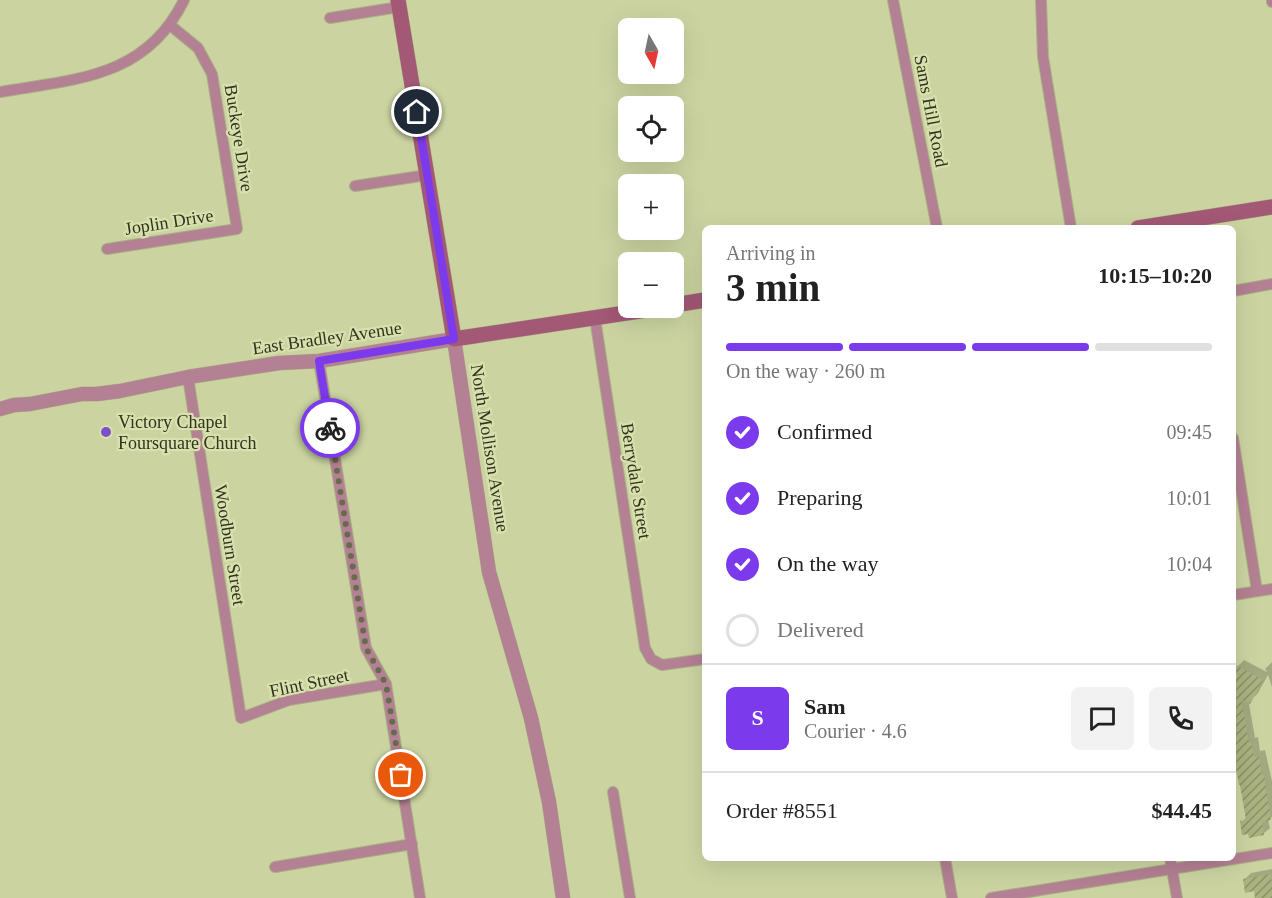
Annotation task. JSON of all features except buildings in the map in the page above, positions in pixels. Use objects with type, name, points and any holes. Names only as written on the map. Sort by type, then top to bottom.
[{"type":"main road","name":"North Mollison Avenue","points":[[399,4],[454,339]]},
{"type":"main road","points":[[1157,225],[1272,207]]},
{"type":"main road","points":[[684,303],[702,300]]},
{"type":"main road","name":"East Bradley Avenue","points":[[454,339],[618,314]]},
{"type":"street","points":[[0,92],[88,77],[108,70],[139,54],[150,45],[170,25],[184,0]]},
{"type":"street","name":"Sams Hill Road","points":[[893,0],[936,225]]},
{"type":"street","points":[[1041,0],[1043,57],[1071,225]]},
{"type":"street","points":[[330,18],[399,4]]},
{"type":"street","name":"Buckeye Drive","points":[[170,25],[198,48],[212,74],[237,229]]},
{"type":"street","points":[[355,186],[427,176]]},
{"type":"street","name":"Joplin Drive","points":[[107,249],[237,229]]},
{"type":"street","points":[[1236,290],[1272,284]]},
{"type":"street","name":"Berrydale Street","points":[[595,318],[645,648],[651,659],[662,665],[702,659]]},
{"type":"street","name":"East Bradley Avenue","points":[[0,409],[82,394],[120,391],[188,377],[279,363],[319,361],[454,339]]},
{"type":"street","name":"North Mollison Avenue","points":[[454,339],[489,572],[531,718],[549,802],[563,898]]},
{"type":"street","points":[[319,361],[366,648],[386,684],[420,898]]},
{"type":"street","name":"Woodburn Street","points":[[188,377],[241,718]]},
{"type":"street","points":[[1236,457],[1257,591]]},
{"type":"street","points":[[1236,594],[1272,589]]},
{"type":"street","name":"Flint Street","points":[[241,718],[290,700],[386,684]]},
{"type":"street","points":[[613,792],[630,898]]},
{"type":"street","points":[[275,867],[412,844]]},
{"type":"street","points":[[1236,857],[1272,853]]},
{"type":"street","points":[[946,861],[952,898]]},
{"type":"street","points":[[991,898],[1171,864],[1199,861]]},
{"type":"street","points":[[1171,864],[1176,898]]},
{"type":"way so far","points":[[330,428],[366,648],[386,684],[401,775]]},
{"type":"place","name":"Victory Chapel Foursquare Church","points":[[106,432]]},
{"type":"route","points":[[330,428],[319,361],[454,339],[417,112]]}]
